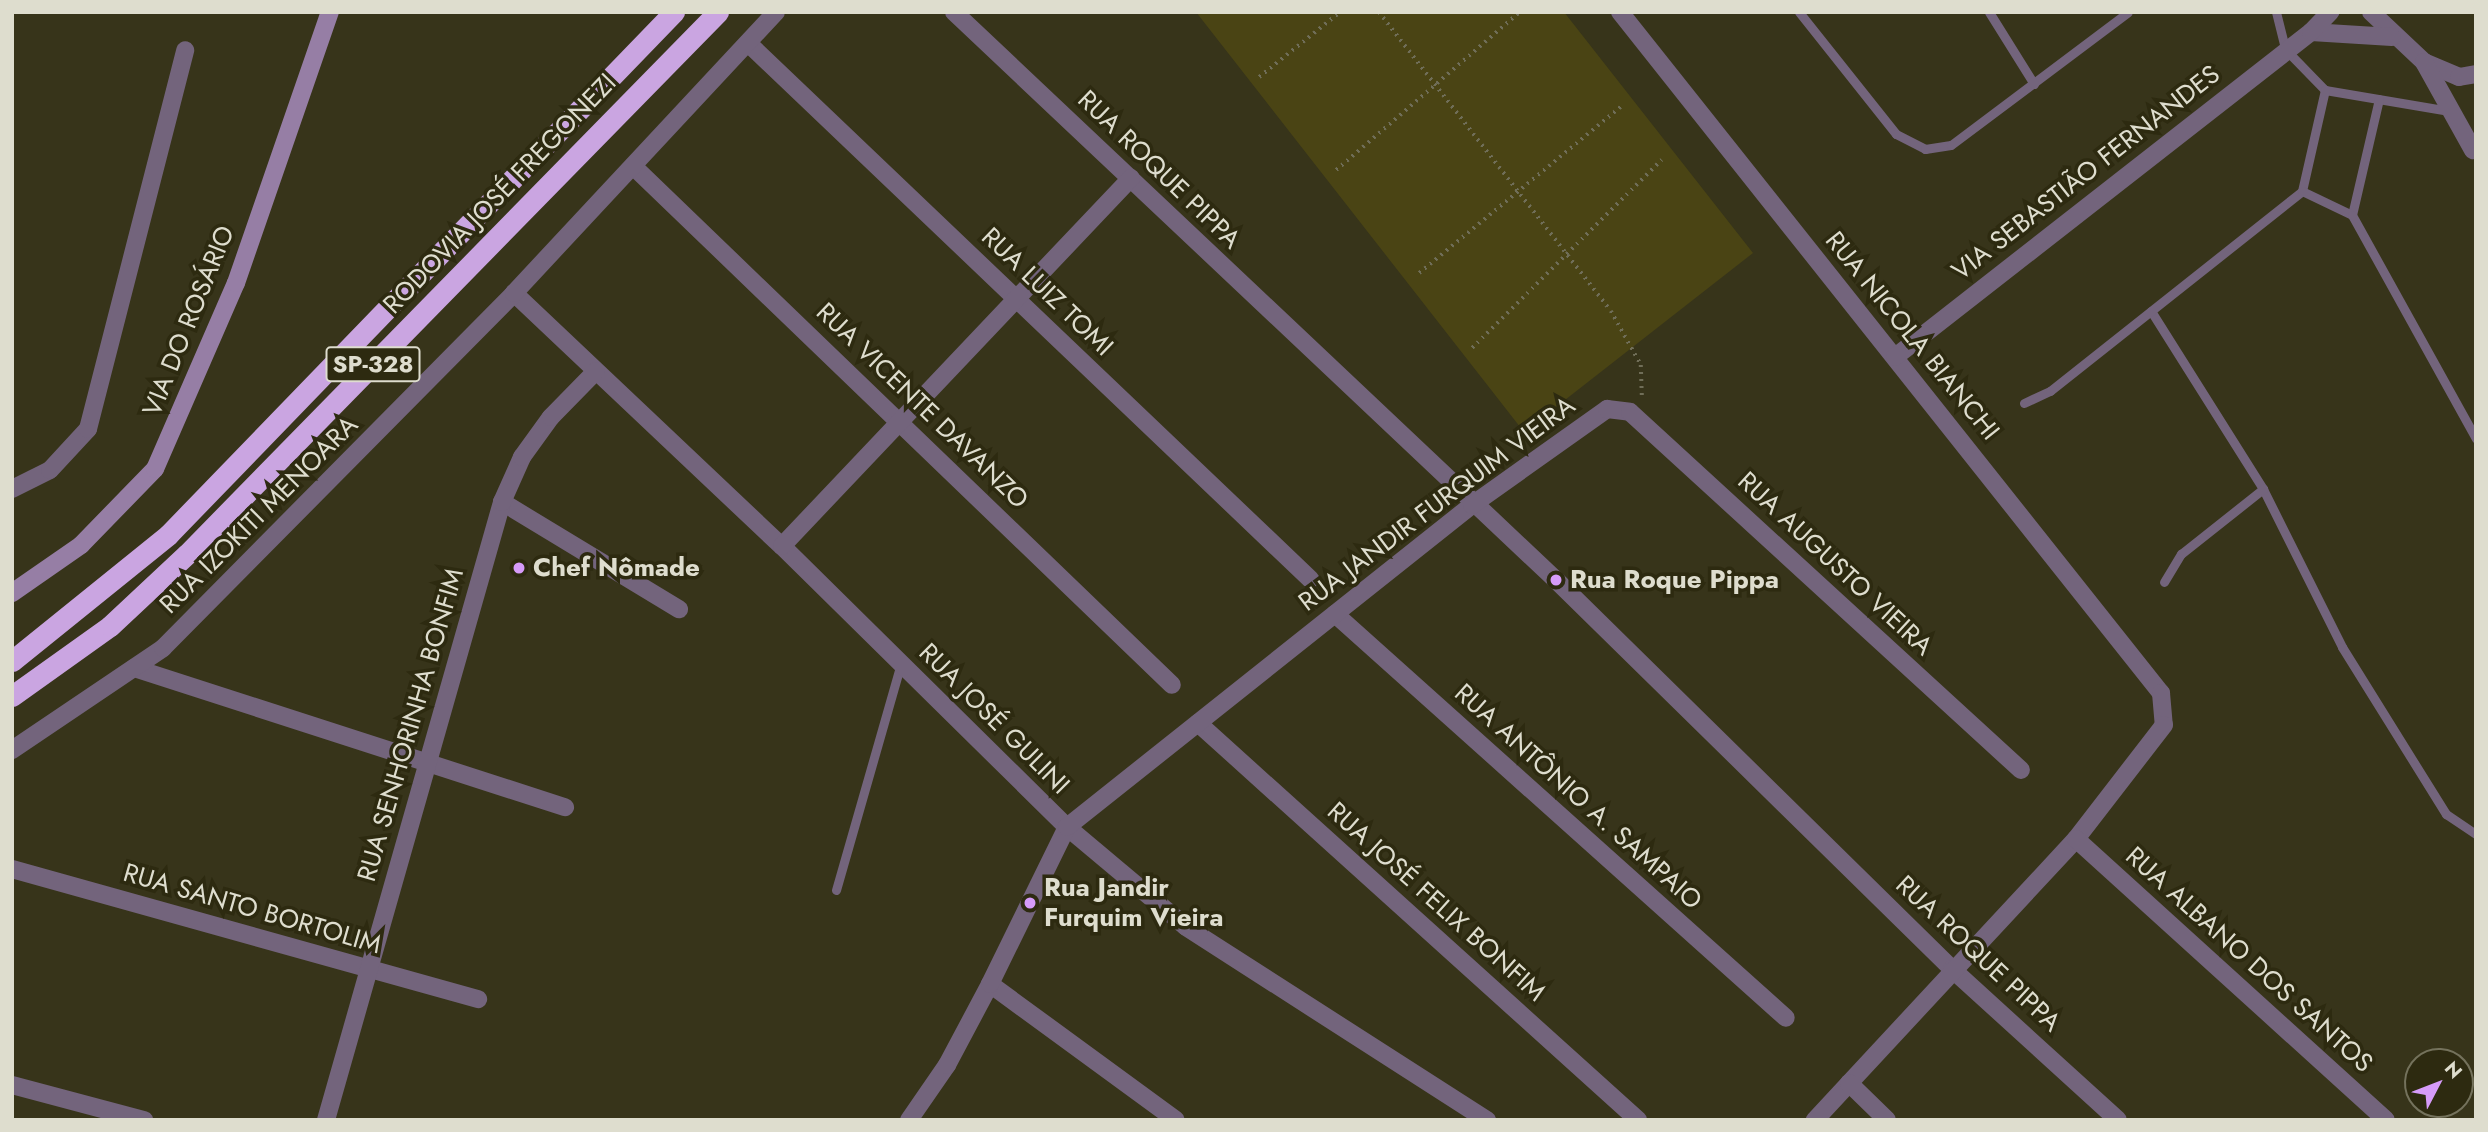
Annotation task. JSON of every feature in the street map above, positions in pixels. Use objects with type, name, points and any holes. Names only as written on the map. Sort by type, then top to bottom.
[{"type":"highway","name":"RODOVIA JOSÉ FREGONEZI","points":[[12,661],[169,535],[674,12]]},
{"type":"highway","name":"RODOVIA JOSÉ FREGONEZI","points":[[12,696],[110,626],[187,554],[718,12]]},
{"type":"street","name":"VIA DO ROSÁRIO","points":[[12,593],[81,545],[155,469],[236,283],[330,12]]},
{"type":"street","name":"RUA IZOKITI MENOARA","points":[[12,750],[163,648],[514,293],[776,12]]},
{"type":"street","name":"RUA ROQUE PIPPA","points":[[954,12],[1472,505],[1556,580],[1952,969],[2118,1120]]},
{"type":"street","name":"RUA NICOLA BIANCHI","points":[[1620,12],[2161,693],[2164,725],[2076,839]]},
{"type":"street","name":"VIA SEBASTIÃO FERNANDES","points":[[1895,357],[2285,49],[2311,32],[2330,12]]},
{"type":"street","points":[[2371,12],[2392,37],[2424,62],[2459,77],[2476,74]]},
{"type":"street","points":[[2311,32],[2392,37]]},
{"type":"street","name":"RUA LUIZ TOMI","points":[[747,43],[1310,579]]},
{"type":"street","points":[[12,489],[50,470],[88,429],[185,50]]},
{"type":"street","points":[[2424,62],[2473,150]]},
{"type":"street","name":"RUA VICENTE DAVANZO","points":[[634,166],[1172,685]]},
{"type":"street","points":[[782,546],[1018,302],[1131,178]]},
{"type":"street","name":"RUA JOSÉ GULINI","points":[[514,293],[782,546],[1067,827],[1186,927],[1487,1120]]},
{"type":"street","name":"RUA SENHORINHA BONFIM","points":[[326,1120],[502,502],[522,457],[551,417],[596,371]]},
{"type":"street","name":"RUA JANDIR FURQUIM VIEIRA","points":[[909,1120],[947,1065],[1067,827],[1472,505],[1607,409]]},
{"type":"street","name":"RUA AUGUSTO VIEIRA","points":[[1607,409],[1630,412],[2021,770]]},
{"type":"street","points":[[502,502],[679,609]]},
{"type":"street","name":"RUA ANTÔNIO A. SAMPAIO","points":[[1335,614],[1786,1018]]},
{"type":"street","points":[[134,668],[565,807]]},
{"type":"street","name":"RUA JOSÉ FELIX BONFIM","points":[[1198,723],[1638,1120]]},
{"type":"street","points":[[1815,1120],[1952,969],[2076,839]]},
{"type":"street","name":"RUA ALBANO DOS SANTOS","points":[[2076,839],[2386,1120]]},
{"type":"street","name":"RUA SANTO BORTOLIM","points":[[12,869],[478,999]]},
{"type":"street","points":[[990,984],[1176,1120]]},
{"type":"street","points":[[1849,1083],[1887,1120]]},
{"type":"street","points":[[12,1085],[144,1120]]},
{"type":"lane","points":[[1799,12],[1896,134],[1925,149],[1951,145],[2128,12]]},
{"type":"lane","points":[[1989,12],[2034,84]]},
{"type":"lane","points":[[2276,12],[2285,49],[2325,90],[2449,111]]},
{"type":"lane","points":[[2024,403],[2050,391],[2302,191],[2325,90]]},
{"type":"lane","points":[[2352,215],[2379,99]]},
{"type":"lane","points":[[2302,191],[2352,215],[2476,439]]},
{"type":"lane","points":[[2151,311],[2263,489],[2349,658],[2446,814],[2476,834]]},
{"type":"lane","points":[[2164,582],[2181,554],[2263,489]]},
{"type":"lane","points":[[836,890],[901,664]]},
{"type":"path","points":[[1259,77],[1340,12]]},
{"type":"path","points":[[1378,12],[1611,311],[1641,365],[1642,423]]},
{"type":"path","points":[[1336,170],[1520,12]]},
{"type":"path","points":[[1419,273],[1623,105]]},
{"type":"path","points":[[1472,348],[1661,160]]},
{"type":"shaded area","points":[[1196,12],[1564,12],[1753,253],[1524,432]]},
{"type":"place","name":"Chef Nômade","points":[[519,568]]},
{"type":"place","name":"Rua Roque Pippa","points":[[1556,580]]},
{"type":"place","name":"Rua Jandir Furquim Vieira","points":[[1030,903]]}]
